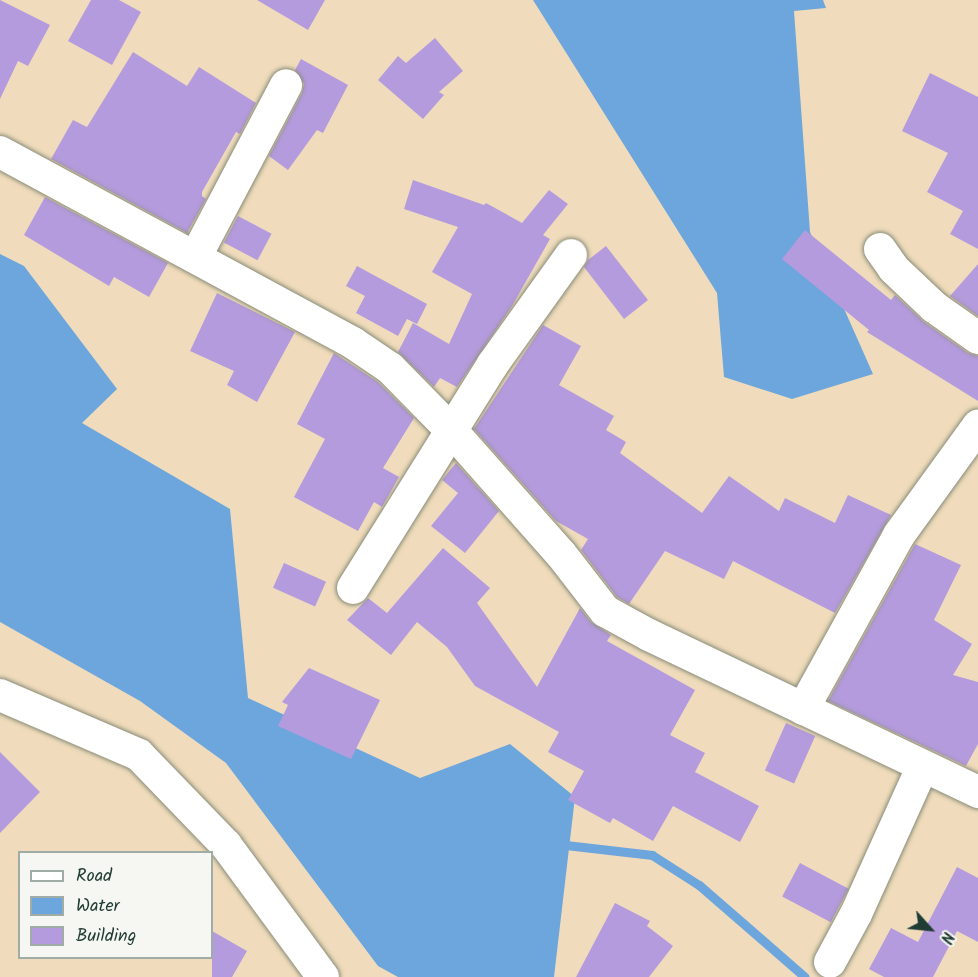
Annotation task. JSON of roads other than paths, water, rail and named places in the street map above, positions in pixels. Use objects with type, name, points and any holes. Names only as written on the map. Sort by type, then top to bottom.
[{"type":"street","points":[[196,256],[286,85]]},
{"type":"street","points":[[0,152],[196,256],[352,343],[390,368],[452,431],[561,554],[605,610],[649,635],[922,768],[978,792]]},
{"type":"street","points":[[880,249],[894,269],[934,307],[978,338]]},
{"type":"street","points":[[353,588],[493,363],[571,255]]},
{"type":"street","points":[[803,709],[899,536],[978,426]]},
{"type":"street","points":[[0,695],[139,755],[226,845],[323,977]]},
{"type":"street","points":[[830,962],[856,915],[922,768]]},
{"type":"water","points":[[533,0],[823,0],[826,8],[794,11],[810,232],[873,374],[792,399],[724,377],[717,293]]},
{"type":"water","points":[[0,254],[24,266],[117,389],[82,423],[230,509],[248,698],[420,778],[510,744],[575,797],[554,977],[398,977],[378,966],[226,763],[140,701],[0,622]]},
{"type":"waterway","points":[[557,844],[652,855],[699,885],[805,977]]}]
